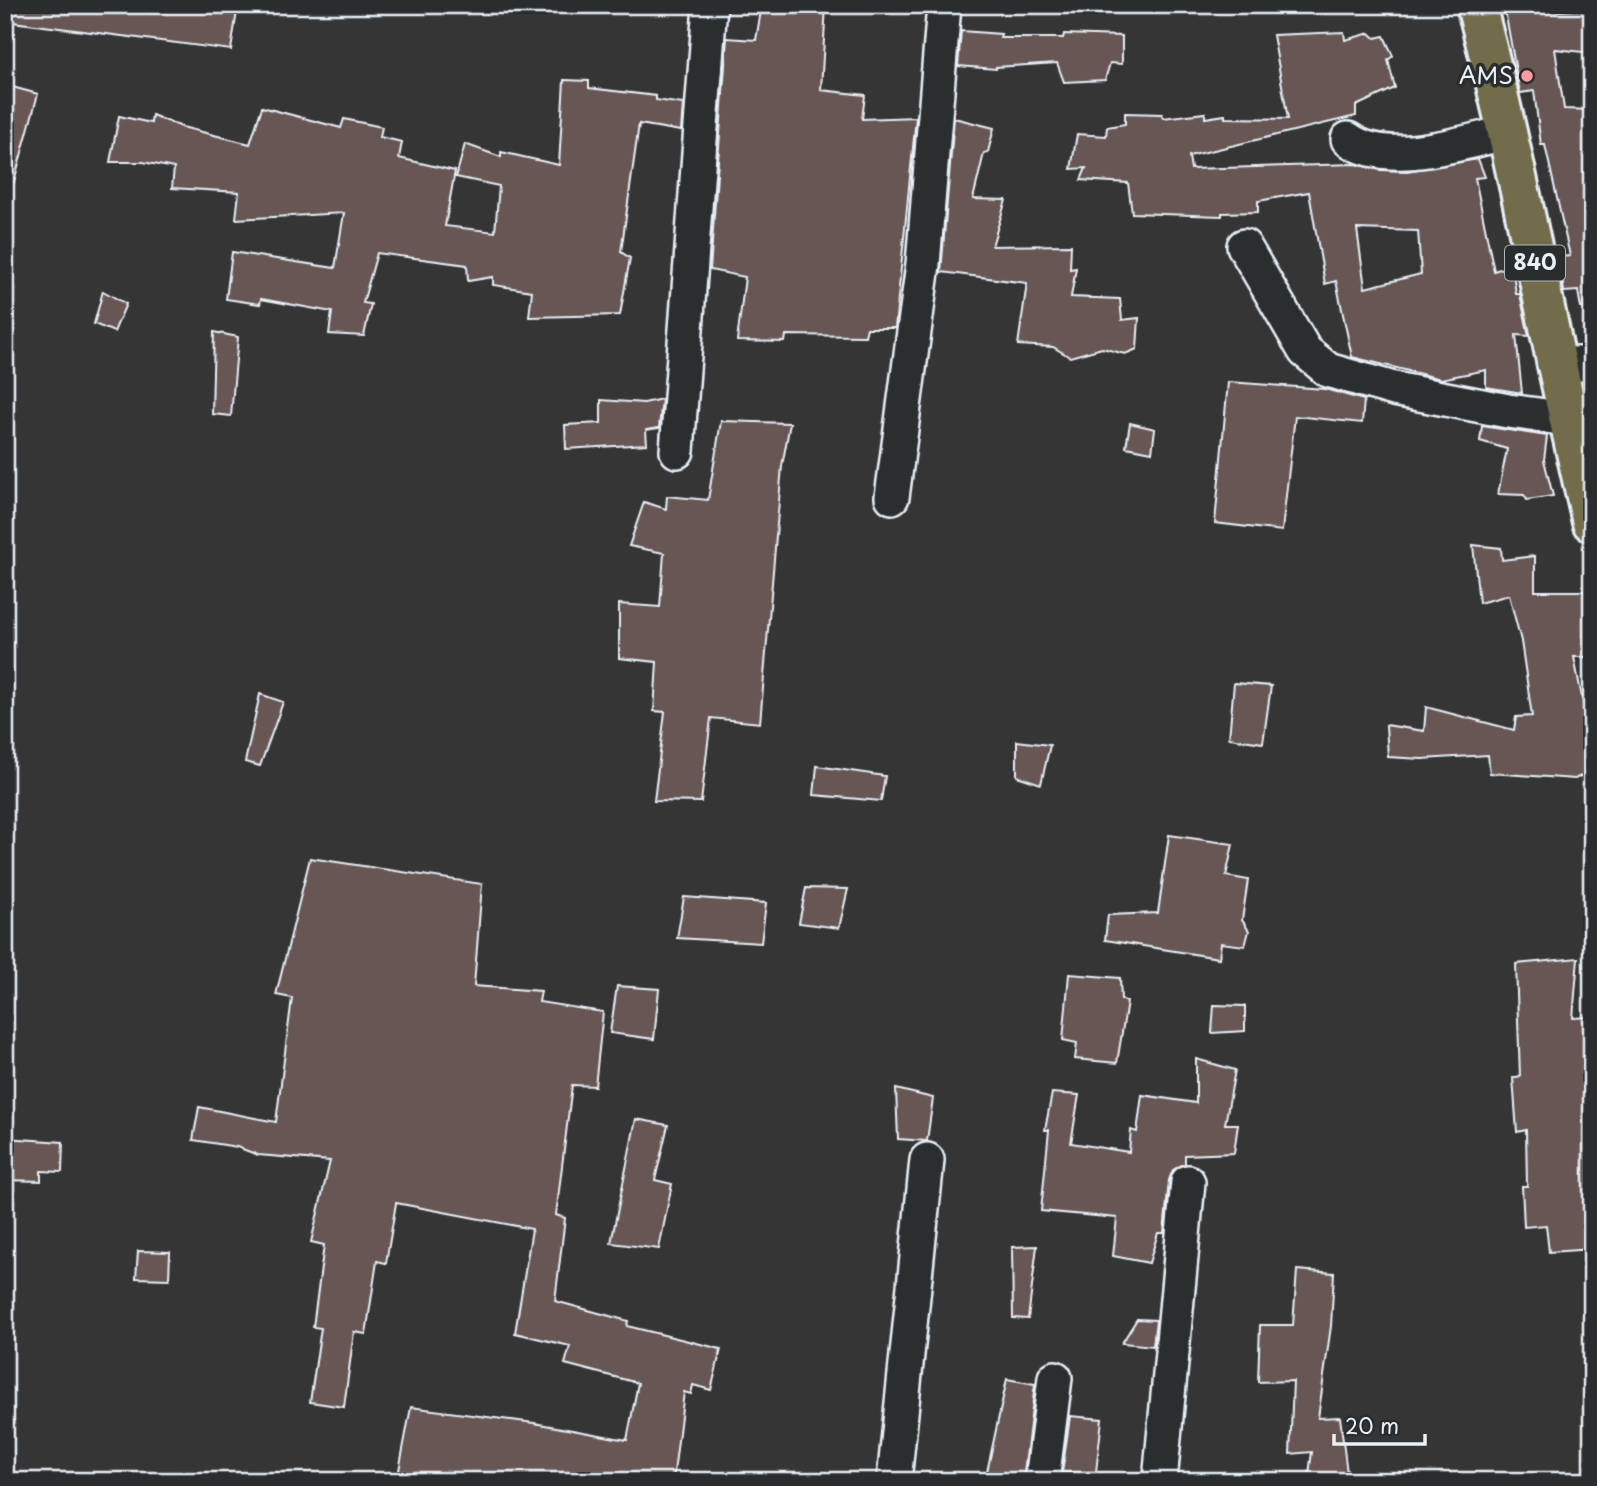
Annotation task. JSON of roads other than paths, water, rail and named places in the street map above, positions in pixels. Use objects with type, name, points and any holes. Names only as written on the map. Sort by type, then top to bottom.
[{"type":"highway","name":"840","points":[[1476,5],[1509,132],[1554,364],[1592,522]]},
{"type":"street","points":[[677,451],[710,5]]},
{"type":"street","points":[[892,496],[923,264],[944,5]]},
{"type":"street","points":[[1348,139],[1361,148],[1379,151],[1431,150],[1509,132]]},
{"type":"street","points":[[1244,246],[1305,351],[1328,370],[1394,389],[1508,411],[1568,419]]},
{"type":"street","points":[[1554,364],[1592,364]]},
{"type":"street","points":[[894,1481],[927,1160]]},
{"type":"street","points":[[1160,1481],[1188,1182]]},
{"type":"street","points":[[1042,1481],[1055,1378]]},
{"type":"place","name":"AMS","points":[[1527,76]]}]
